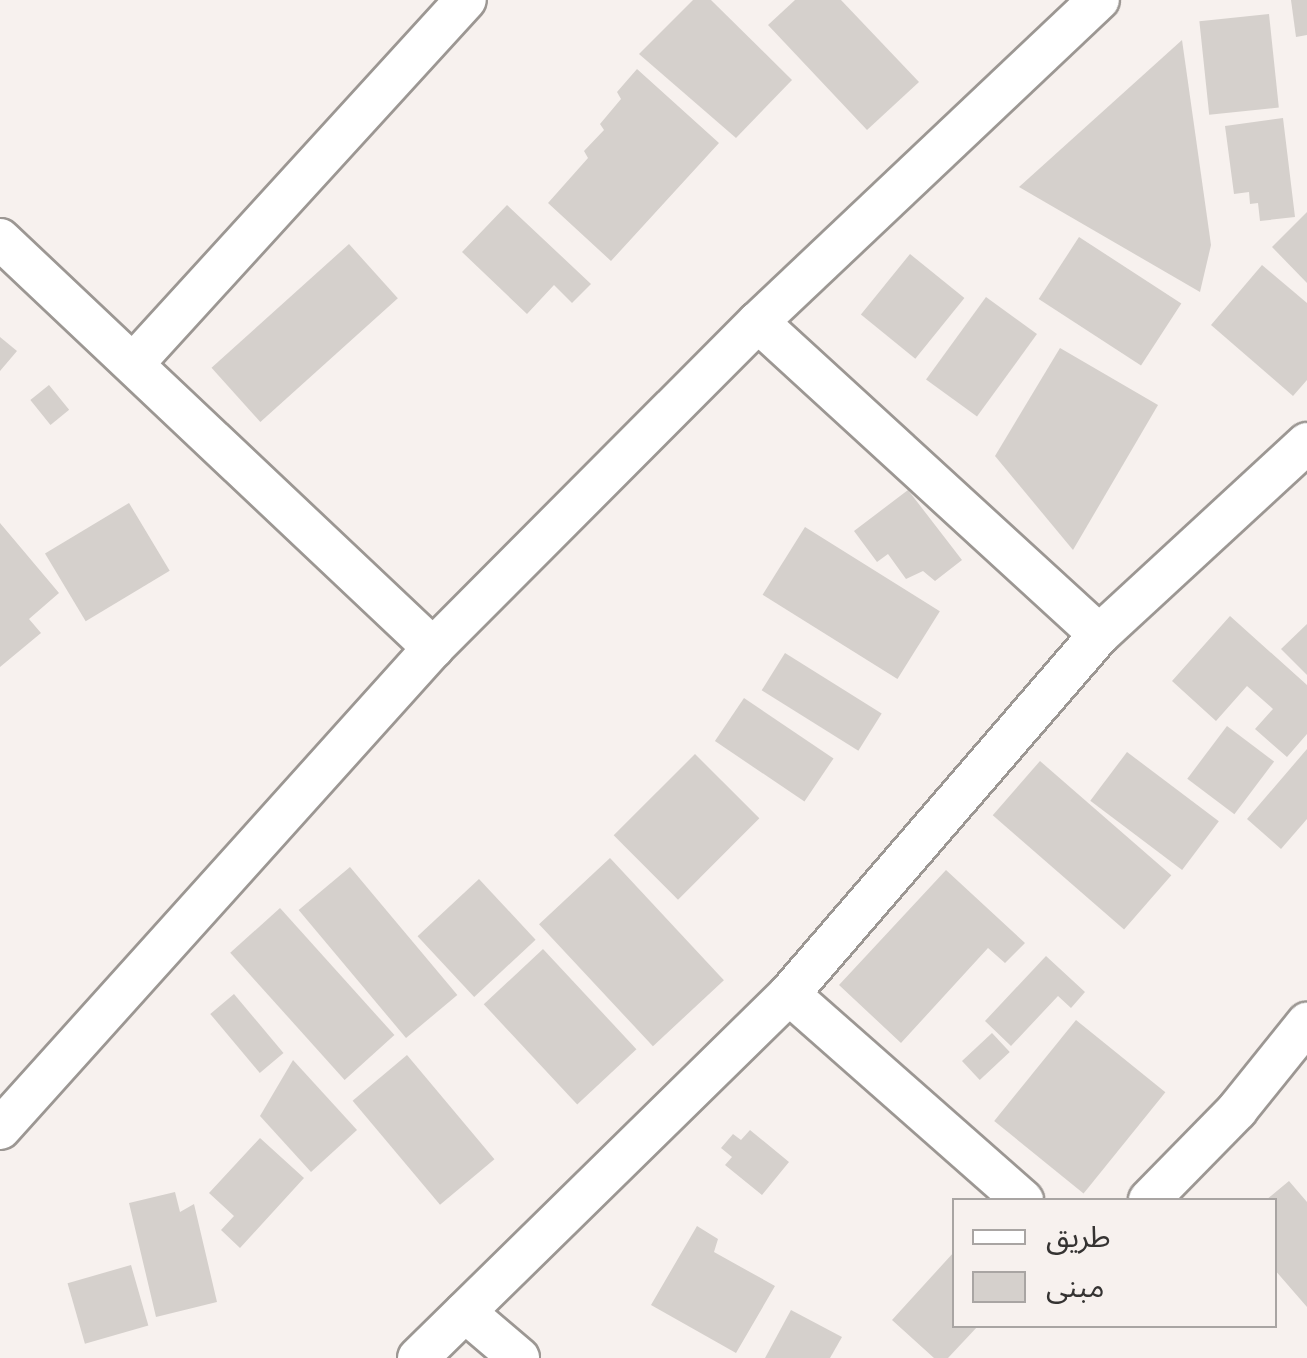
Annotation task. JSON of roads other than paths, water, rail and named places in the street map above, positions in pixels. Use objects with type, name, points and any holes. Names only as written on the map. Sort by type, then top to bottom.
[{"type":"street","points":[[134,364],[466,0]]},
{"type":"street","points":[[0,1130],[432,648],[758,322],[1099,0]]},
{"type":"street","points":[[0,239],[432,648]]},
{"type":"street","points":[[758,322],[1099,635]]},
{"type":"street","points":[[418,1358],[789,994],[1099,635],[1307,444]]},
{"type":"street","points":[[789,994],[1020,1198]]},
{"type":"street","points":[[1152,1198],[1237,1110],[1307,1023]]},
{"type":"street","points":[[465,1312],[519,1358]]}]
